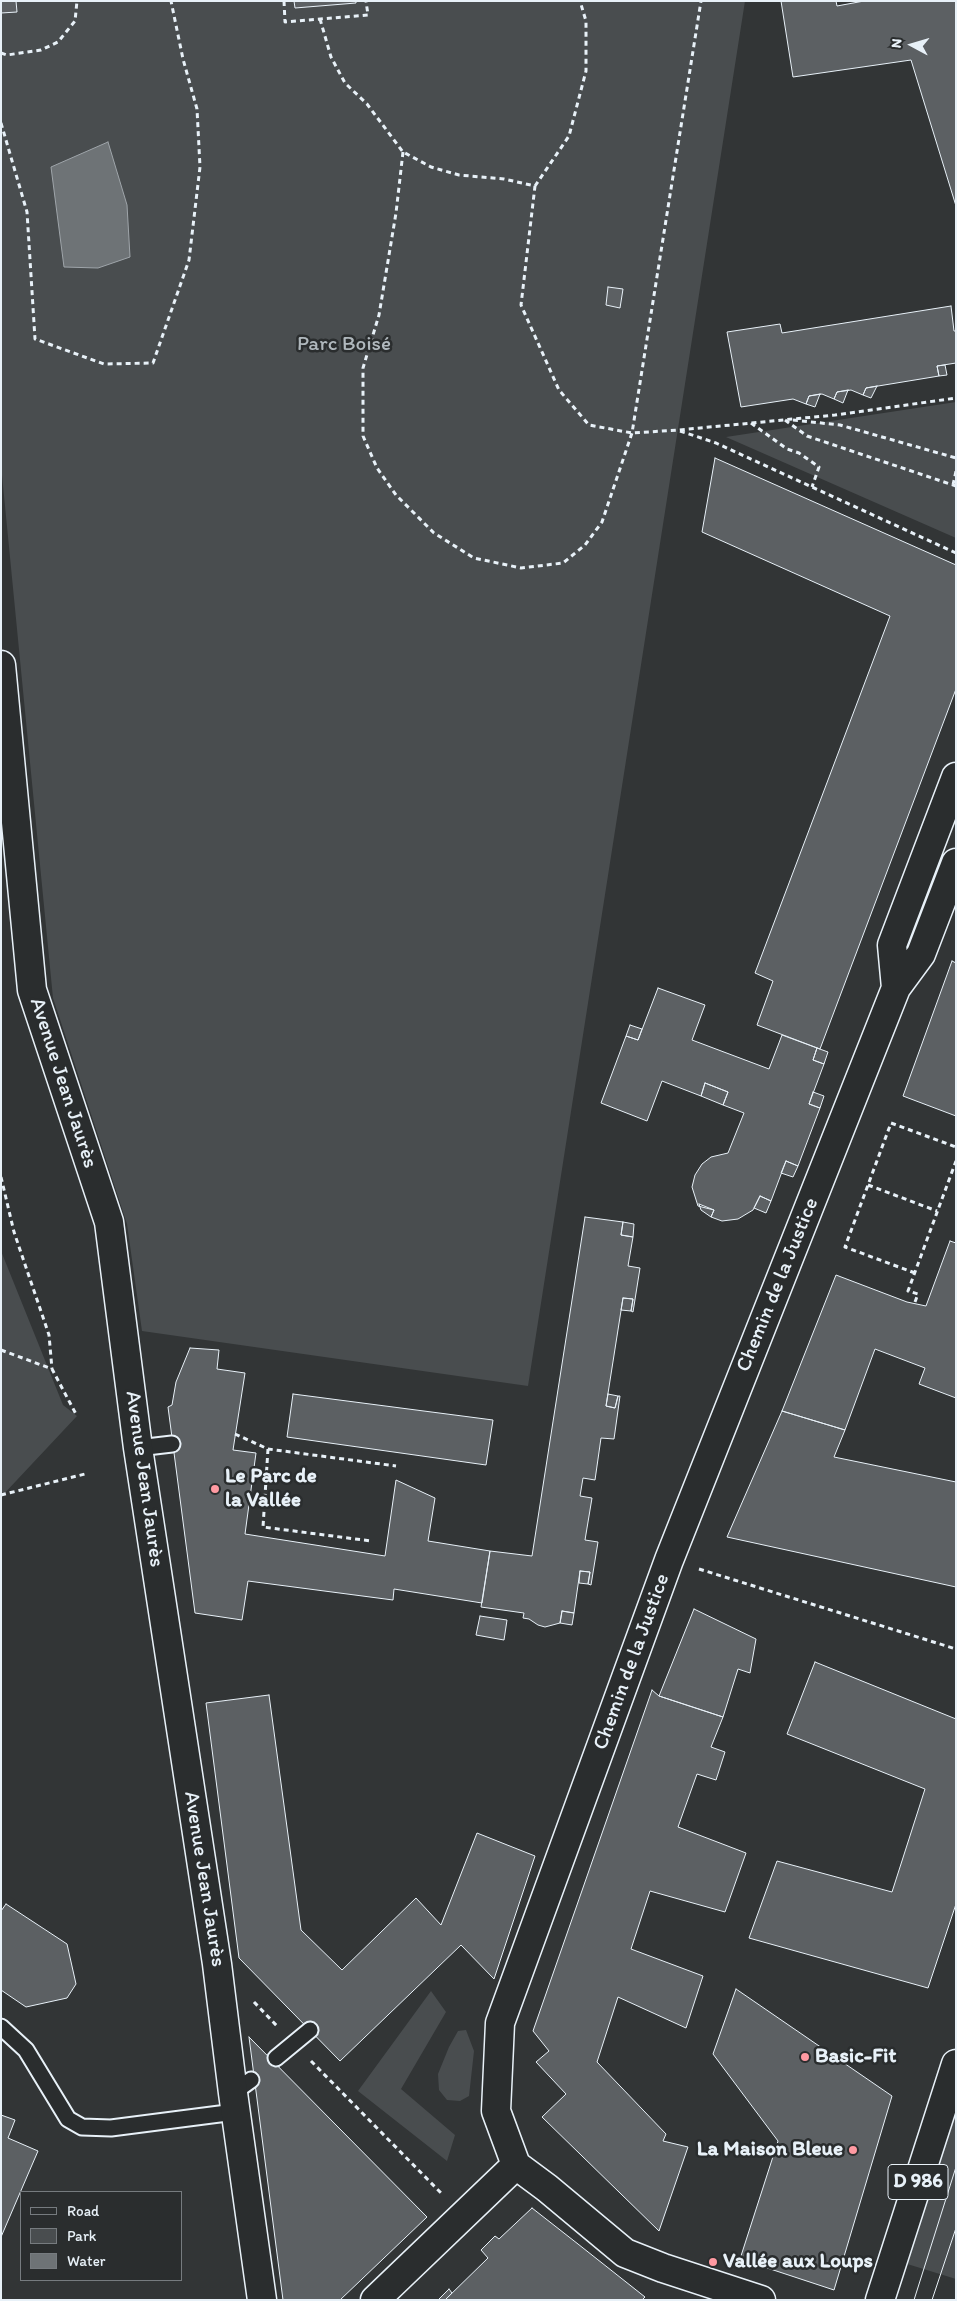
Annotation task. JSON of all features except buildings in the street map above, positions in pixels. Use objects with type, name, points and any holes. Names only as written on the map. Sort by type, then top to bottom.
[{"type":"street","name":"Avenue Jean Jaurès","points":[[1,665],[32,990],[109,1222],[137,1437],[217,1964],[240,2095],[262,2300]]},
{"type":"street","name":"Chemin de la Justice","points":[[896,988],[892,945],[946,831],[956,777]]},
{"type":"street","name":"Chemin de la Justice","points":[[516,2165],[496,2111],[500,2023],[668,1560],[896,988],[921,954],[956,863]]},
{"type":"street","name":"D 986","points":[[880,2300],[956,2064]]},
{"type":"street","points":[[375,2300],[516,2165],[547,2188],[625,2253],[663,2268],[761,2300]]},
{"type":"lane","points":[[137,1437],[172,1444]]},
{"type":"lane","points":[[1,2027],[26,2050],[68,2119],[82,2127],[111,2128],[240,2095]]},
{"type":"lane","points":[[276,2058],[310,2030]]},
{"type":"path","points":[[1,53],[7,55],[41,50],[58,42],[74,21],[77,1]]},
{"type":"path","points":[[1,123],[27,212],[35,339],[104,364],[153,363],[189,260],[200,167],[197,109],[183,59],[171,1]]},
{"type":"path","points":[[284,1],[285,22],[368,15],[366,1]]},
{"type":"path","points":[[580,1],[586,21],[586,71],[569,136],[535,186],[521,305],[559,390],[589,425],[632,433],[679,430],[874,411],[956,398]]},
{"type":"path","points":[[403,152],[396,213],[379,315],[363,368],[363,436],[377,468],[396,495],[434,533],[474,558],[522,568],[563,563],[585,545],[602,522],[632,433],[701,1]]},
{"type":"path","points":[[320,19],[331,57],[345,83],[367,104],[403,152],[431,167],[459,175],[504,179],[535,186]]},
{"type":"path","points":[[784,419],[840,425],[956,458]]},
{"type":"path","points":[[784,419],[807,436],[955,485],[956,471]]},
{"type":"path","points":[[751,423],[787,449],[798,453],[819,467],[812,486]]},
{"type":"path","points":[[679,430],[716,443],[956,553]]},
{"type":"path","points":[[915,1273],[845,1247],[891,1124],[956,1147]]},
{"type":"path","points":[[915,1302],[918,1294],[908,1291],[956,1161]]},
{"type":"path","points":[[1,1176],[14,1232],[49,1335],[52,1369],[77,1416]]},
{"type":"path","points":[[868,1185],[937,1211]]},
{"type":"path","points":[[1,1350],[52,1369]]},
{"type":"path","points":[[235,1434],[268,1449],[396,1466]]},
{"type":"path","points":[[268,1449],[263,1527],[372,1541]]},
{"type":"path","points":[[1,1495],[85,1474]]},
{"type":"path","points":[[714,1574],[956,1650]]},
{"type":"path","points":[[217,1964],[463,2216]]},
{"type":"green space","name":"Parc Boisé","points":[[1,1],[745,1],[528,1386],[142,1331],[127,1224],[53,998],[1,465]]},
{"type":"green space","points":[[956,402],[956,538],[726,437]]},
{"type":"green space","points":[[1,1251],[63,1405],[77,1416],[1,1497]]},
{"type":"green space","points":[[431,1991],[446,2012],[401,2089],[455,2135],[447,2161],[358,2091]]},
{"type":"green space","points":[[466,2030],[474,2051],[469,2096],[460,2101],[447,2100],[439,2090],[438,2074],[458,2031]]},
{"type":"green space","points":[[956,2102],[956,2279],[904,2263]]},
{"type":"water","points":[[108,142],[127,205],[130,257],[98,268],[64,267],[51,167]]},
{"type":"tram line","points":[[914,2300],[956,2167]]},
{"type":"tram line","points":[[932,2300],[956,2228]]},
{"type":"place","name":"Le Parc de la Vallée","points":[[215,1489]]},
{"type":"place","name":"Basic-Fit","points":[[805,2057]]},
{"type":"place","name":"La Maison Bleue","points":[[853,2150]]},
{"type":"place","name":"Vallée aux Loups","points":[[713,2262]]}]
